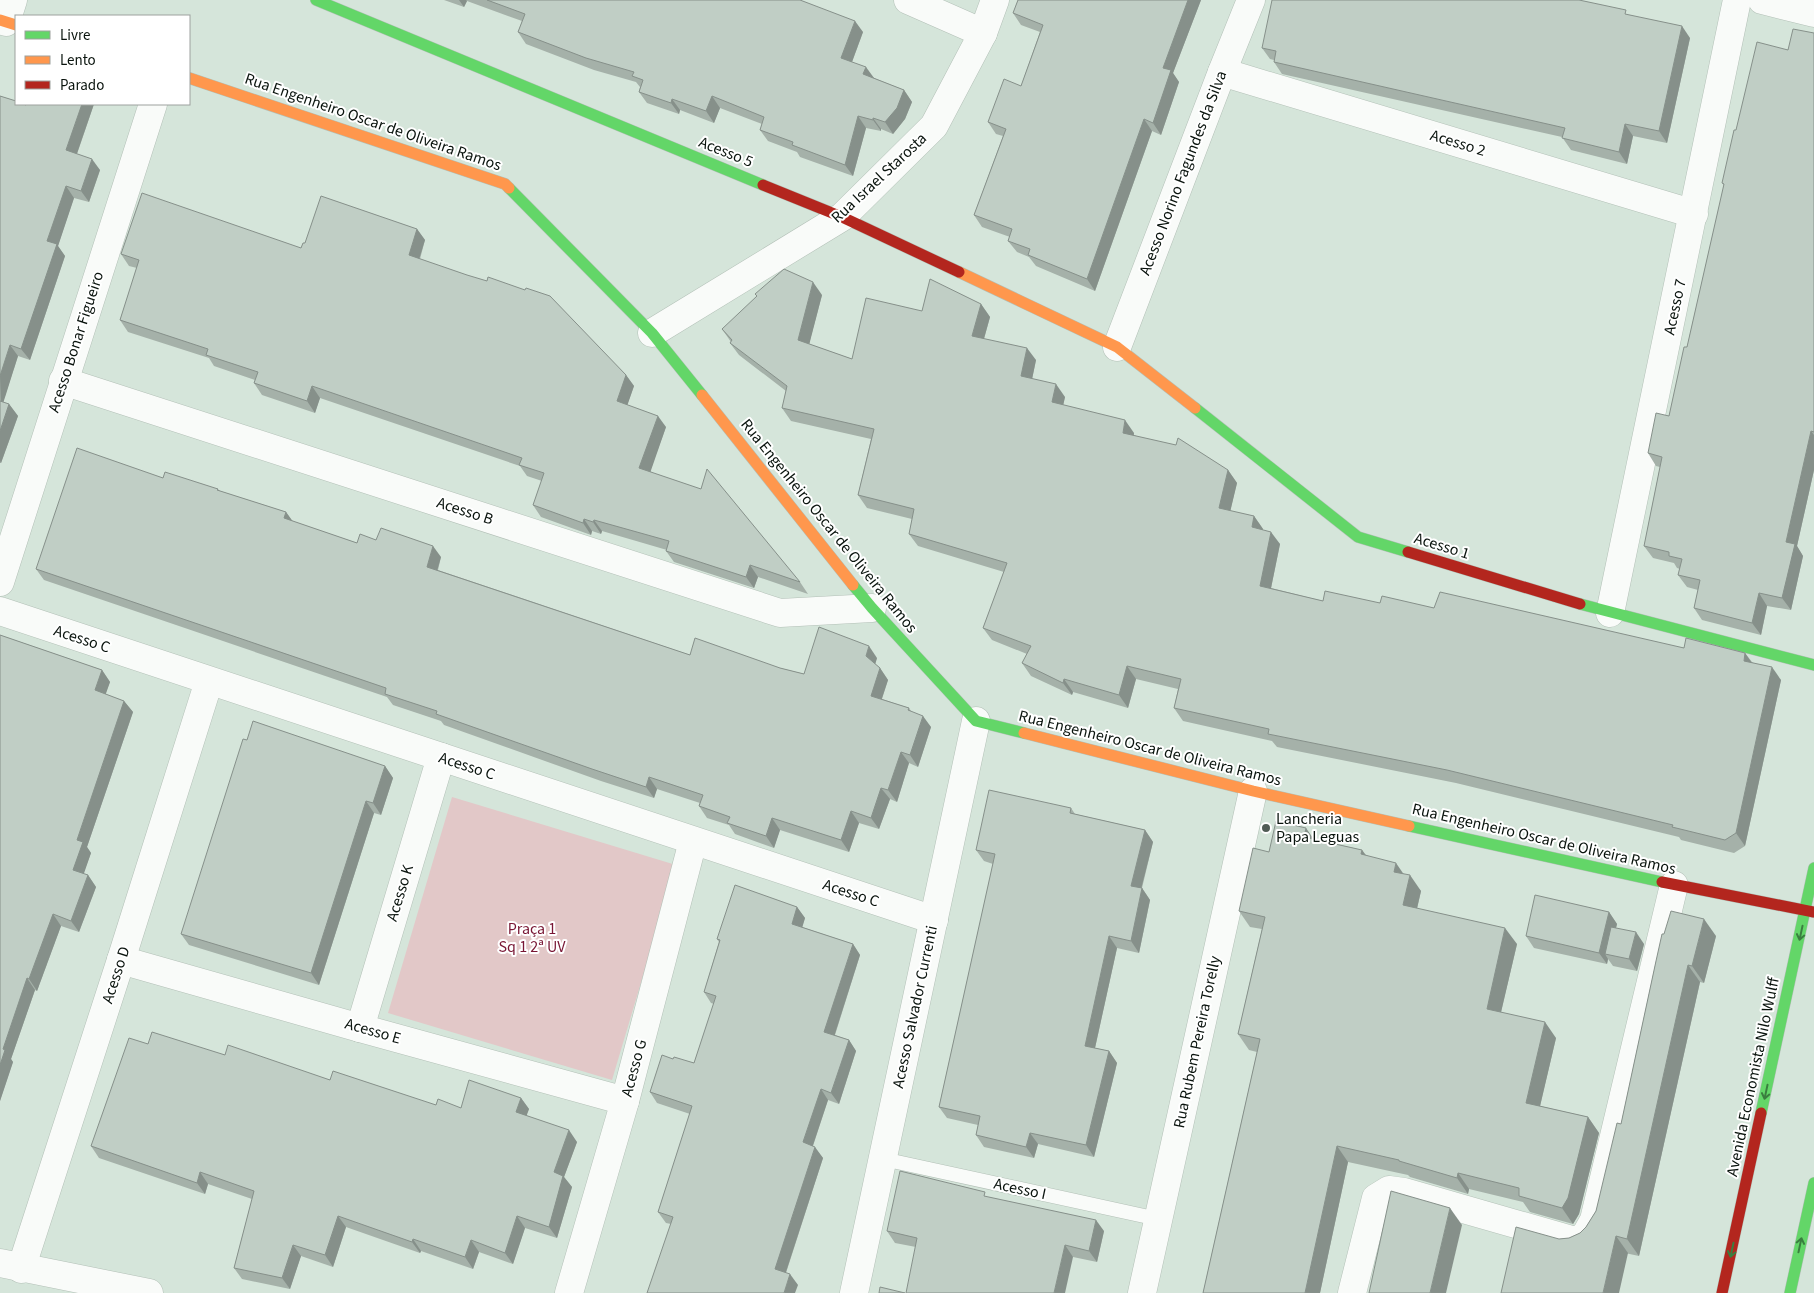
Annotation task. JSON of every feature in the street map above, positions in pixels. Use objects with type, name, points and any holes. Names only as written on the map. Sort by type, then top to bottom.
[{"type":"street","name":"Acesso 5","points":[[316,0],[842,218],[1117,347]]},
{"type":"street","points":[[908,0],[984,33]]},
{"type":"street","name":"Rua Israel Starosta","points":[[652,333],[842,218],[934,126],[984,33],[995,0]]},
{"type":"street","name":"Acesso Norino Fagundes da Silva","points":[[1117,347],[1251,0]]},
{"type":"street","name":"Acesso 7","points":[[1610,614],[1737,0]]},
{"type":"street","points":[[1762,0],[1814,13]]},
{"type":"street","name":"Acesso 2","points":[[1222,72],[1694,214]]},
{"type":"street","name":"Rua Engenheiro Oscar de Oliveira Ramos","points":[[190,78],[505,184],[652,333],[872,608],[976,721],[1252,791],[1674,885],[1810,912]]},
{"type":"street","name":"Acesso Bonar Figueiro","points":[[0,582],[153,105]]},
{"type":"street","name":"Acesso 1","points":[[1117,347],[1358,537],[1610,614],[1814,665]]},
{"type":"street","name":"Acesso B","points":[[63,381],[780,613],[872,608]]},
{"type":"street","name":"Acesso C","points":[[0,611],[934,920]]},
{"type":"street","name":"Acesso D","points":[[10,1266],[121,960],[209,680]]},
{"type":"street","name":"Acesso Salvador Currenti","points":[[854,1293],[976,721]]},
{"type":"street","name":"Acesso K","points":[[360,1028],[441,758]]},
{"type":"street","name":"Rua Rubem Pereira Torelly","points":[[1142,1293],[1252,791]]},
{"type":"street","name":"Acesso G","points":[[569,1293],[625,1101],[693,841]]},
{"type":"street","name":"Avenida Economista Nilo Wulff","points":[[1722,1293],[1810,912],[1814,868]]},
{"type":"street","points":[[1352,1293],[1376,1198],[1389,1190],[1404,1192],[1575,1242],[1585,1236],[1594,1220],[1674,885]]},
{"type":"street","name":"Acesso E","points":[[121,960],[625,1101]]},
{"type":"street","points":[[1790,1293],[1814,1182]]},
{"type":"street","points":[[10,1266],[149,1293]]},
{"type":"lane","name":"Acesso I","points":[[883,1159],[1158,1219]]},
{"type":"green space","name":"Praça 1 Sq 1 2ª UV","points":[[452,797],[676,865],[612,1080],[388,1013]]},
{"type":"building","points":[[487,0],[800,0],[855,21],[841,58],[866,67],[863,74],[904,90],[897,108],[885,122],[858,116],[845,165],[792,145],[793,142],[760,130],[764,117],[712,96],[706,111],[672,99],[671,103],[639,92],[643,80],[632,76],[634,72],[586,58],[518,32],[525,14]]},
{"type":"building","points":[[1018,0],[1188,0],[1163,68],[1171,70],[1153,123],[1144,119],[1087,279],[1028,255],[1030,249],[1008,241],[1012,229],[974,215],[1006,129],[988,122],[1004,79],[1021,86],[1043,25],[1013,13]]},
{"type":"building","points":[[1272,0],[1579,0],[1626,10],[1625,14],[1682,26],[1659,131],[1625,124],[1619,152],[1562,138],[1565,128],[1274,62],[1276,51],[1262,48]]},
{"type":"building","points":[[1793,29],[1814,33],[1814,432],[1811,431],[1786,542],[1795,544],[1782,598],[1759,593],[1752,623],[1694,608],[1700,580],[1678,575],[1682,559],[1669,556],[1669,552],[1644,546],[1662,457],[1648,453],[1656,413],[1669,416],[1684,347],[1687,347],[1724,184],[1722,183],[1734,130],[1736,130],[1757,42],[1788,50]]},
{"type":"building","points":[[0,96],[15,101],[15,105],[82,105],[66,150],[92,159],[81,191],[66,186],[47,241],[57,244],[21,349],[10,345],[0,376]]},
{"type":"building","points":[[142,193],[301,248],[303,243],[305,243],[321,196],[417,229],[409,255],[487,281],[488,277],[525,290],[526,288],[550,296],[626,375],[617,401],[658,416],[639,468],[701,489],[707,469],[800,582],[750,565],[746,577],[666,551],[669,541],[594,520],[593,522],[584,519],[583,523],[533,505],[544,473],[519,465],[522,458],[312,386],[307,401],[254,383],[258,372],[206,355],[208,349],[120,320],[139,260],[121,254]]},
{"type":"building","points":[[784,269],[813,282],[798,340],[852,359],[866,298],[922,311],[930,279],[981,304],[972,336],[1027,348],[1021,376],[1056,384],[1052,402],[1125,420],[1123,433],[1176,445],[1178,438],[1228,470],[1219,508],[1254,516],[1252,527],[1271,532],[1260,586],[1323,601],[1325,591],[1380,603],[1382,596],[1434,608],[1440,592],[1684,648],[1686,638],[1745,653],[1744,661],[1772,667],[1736,833],[1725,840],[1672,827],[1673,825],[1447,770],[1268,734],[1269,729],[1174,708],[1181,679],[1127,666],[1119,695],[1064,679],[1063,683],[1022,663],[1031,646],[983,628],[1007,563],[909,534],[914,509],[858,495],[874,429],[782,408],[787,386],[730,343],[732,340],[722,329],[757,296],[755,294]]},
{"type":"building","points":[[0,401],[9,404],[0,431]]},
{"type":"building","points":[[77,448],[163,478],[165,472],[286,512],[284,518],[357,543],[360,534],[376,540],[381,528],[433,546],[427,567],[690,655],[695,638],[780,668],[804,674],[819,627],[869,646],[866,656],[880,668],[871,696],[909,708],[908,710],[923,716],[910,755],[901,752],[888,790],[881,788],[871,818],[851,811],[841,840],[772,818],[766,836],[727,823],[730,817],[699,806],[703,795],[649,777],[646,787],[592,769],[436,714],[437,711],[385,694],[386,688],[36,569]]},
{"type":"building","points":[[0,635],[102,670],[95,690],[124,701],[77,840],[83,842],[73,870],[88,875],[71,921],[53,914],[29,979],[27,978],[3,1049],[5,1050],[0,1065]]},
{"type":"building","points":[[253,721],[385,766],[373,803],[366,801],[311,973],[181,934],[243,739],[247,740]]},
{"type":"building","points":[[989,790],[1071,808],[1070,813],[1145,830],[1131,886],[1142,888],[1131,941],[1109,936],[1085,1046],[1109,1051],[1086,1145],[1030,1133],[1026,1147],[976,1135],[980,1116],[939,1107],[995,854],[976,850]]},
{"type":"building","points":[[1276,821],[1306,828],[1304,837],[1362,850],[1361,854],[1396,863],[1394,872],[1410,875],[1403,905],[1505,928],[1487,1009],[1545,1022],[1526,1103],[1588,1117],[1568,1198],[1562,1208],[1519,1196],[1519,1188],[1458,1173],[1457,1178],[1399,1160],[1337,1146],[1305,1293],[1203,1293],[1260,1039],[1238,1034],[1265,917],[1239,911],[1253,848],[1269,852]]},
{"type":"building","points":[[735,885],[797,907],[792,924],[853,944],[824,1032],[849,1040],[831,1093],[821,1089],[803,1142],[815,1147],[775,1269],[790,1274],[784,1293],[647,1293],[673,1217],[658,1212],[692,1106],[650,1092],[662,1055],[694,1063],[716,996],[704,992],[720,940],[717,939]]},
{"type":"building","points":[[1535,895],[1609,912],[1599,953],[1526,936]]},
{"type":"building","points":[[1671,911],[1704,919],[1692,966],[1688,965],[1627,1239],[1616,1236],[1603,1293],[1501,1293],[1516,1227],[1559,1239],[1569,1238],[1580,1233],[1586,1227],[1596,1211],[1617,1123],[1621,1124],[1662,934],[1664,934]]},
{"type":"building","points":[[1611,927],[1636,932],[1629,959],[1605,954]]},
{"type":"building","points":[[152,1032],[225,1055],[228,1045],[330,1080],[333,1071],[436,1105],[438,1099],[461,1108],[469,1080],[521,1098],[516,1112],[569,1130],[554,1172],[563,1176],[549,1227],[517,1216],[505,1253],[471,1240],[465,1257],[413,1239],[412,1242],[338,1216],[325,1255],[293,1245],[282,1278],[234,1268],[254,1191],[200,1172],[197,1183],[91,1146],[129,1038],[148,1044]]},
{"type":"building","points":[[900,1171],[985,1192],[984,1196],[1096,1220],[1089,1251],[1065,1245],[1054,1293],[906,1293],[917,1238],[887,1231]]},
{"type":"building","points":[[1391,1191],[1450,1208],[1430,1293],[1369,1293]]},
{"type":"building","points":[[880,1287],[905,1293],[879,1293]]},
{"type":"traffic: fast","points":[[316,0],[763,185]]},
{"type":"traffic: fast","points":[[509,188],[652,333],[702,395]]},
{"type":"traffic: fast","points":[[1195,408],[1358,537],[1408,552]]},
{"type":"traffic: fast","points":[[853,585],[976,721],[1024,733]]},
{"type":"traffic: fast","points":[[1580,604],[1814,665]]},
{"type":"traffic: fast","points":[[1409,826],[1662,882]]},
{"type":"traffic: fast","points":[[1761,1113],[1814,868]]},
{"type":"traffic: fast","points":[[1790,1293],[1814,1183]]},
{"type":"traffic: slow","points":[[0,20],[15,25]]},
{"type":"traffic: slow","points":[[190,78],[505,184],[509,188]]},
{"type":"traffic: slow","points":[[959,272],[1117,347],[1195,408]]},
{"type":"traffic: slow","points":[[702,395],[853,585]]},
{"type":"traffic: slow","points":[[1024,733],[1253,791],[1409,826]]},
{"type":"traffic: jam","points":[[763,185],[842,217],[959,272]]},
{"type":"traffic: jam","points":[[1408,552],[1580,604]]},
{"type":"traffic: jam","points":[[1662,882],[1814,912]]},
{"type":"traffic: jam","points":[[1722,1293],[1761,1113]]},
{"type":"place","name":"Lancheria Papa Leguas","points":[[1266,828]]}]
